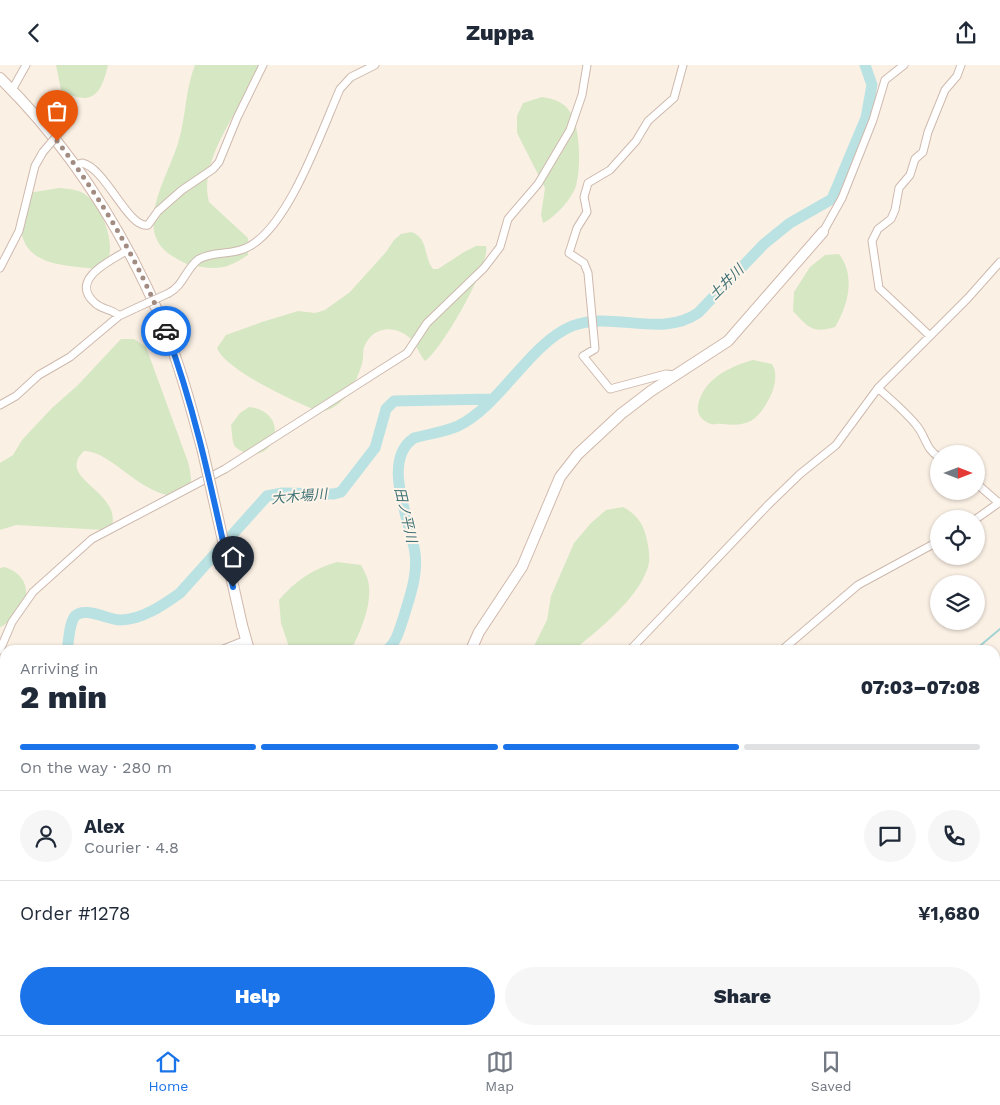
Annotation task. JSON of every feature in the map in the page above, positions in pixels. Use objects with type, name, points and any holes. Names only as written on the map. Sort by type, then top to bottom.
[{"type":"street","points":[[12,90],[26,65]]},
{"type":"street","points":[[75,165],[82,163],[94,167],[136,222],[148,225],[158,211],[182,190],[213,169],[219,161],[237,118],[263,65]]},
{"type":"street","points":[[0,405],[16,396],[39,375],[70,357],[119,315],[178,288],[196,261],[214,254],[243,250],[265,234],[296,188],[340,89],[351,77],[375,65]]},
{"type":"street","points":[[2,645],[12,622],[33,592],[92,539],[225,469],[407,353],[427,323],[484,268],[500,247],[508,219],[538,184],[570,130],[582,95],[587,65]]},
{"type":"street","points":[[675,375],[666,374],[610,389],[582,356],[595,349],[587,268],[569,253],[577,228],[587,212],[584,203],[585,190],[591,180],[610,170],[636,141],[648,121],[674,99],[682,65]]},
{"type":"street","points":[[473,645],[479,632],[522,567],[560,477],[568,465],[621,414],[675,375],[728,341],[823,232],[842,198],[873,120],[885,81],[904,65]]},
{"type":"street","points":[[930,336],[879,288],[872,241],[878,229],[891,219],[896,210],[899,188],[910,175],[915,159],[923,152],[928,132],[946,90],[957,76],[961,65]]},
{"type":"street","points":[[0,78],[75,165],[128,250],[161,320],[175,355],[203,452],[248,645]]},
{"type":"street","points":[[0,268],[19,231],[35,165],[43,152],[66,125]]},
{"type":"street","points":[[119,315],[95,303],[90,297],[88,283],[94,270],[128,250]]},
{"type":"street","points":[[635,645],[768,505],[800,474],[836,445],[878,388],[1000,261]]},
{"type":"street","points":[[878,388],[916,425],[930,450]]},
{"type":"street","points":[[985,490],[1000,503],[985,513]]},
{"type":"street","points":[[788,645],[858,585],[930,546]]},
{"type":"green space","points":[[56,65],[108,65],[98,91],[93,96],[80,98],[61,90]]},
{"type":"green space","points":[[195,65],[262,65],[216,149],[207,185],[209,202],[248,238],[248,255],[233,264],[214,268],[200,267],[182,262],[161,247],[155,234],[153,219],[161,188],[178,143],[189,84]]},
{"type":"green space","points":[[542,97],[559,102],[570,112],[579,143],[578,177],[574,191],[558,212],[543,223],[541,215],[545,188],[517,133],[517,116],[523,103]]},
{"type":"green space","points":[[59,188],[83,193],[97,207],[105,223],[110,241],[109,258],[103,267],[96,269],[50,262],[39,258],[24,242],[20,220],[28,193]]},
{"type":"green space","points":[[411,232],[421,238],[433,269],[438,269],[476,246],[486,246],[481,270],[463,307],[442,341],[425,361],[410,338],[404,334],[392,329],[379,331],[365,345],[363,362],[347,395],[336,406],[320,412],[279,394],[247,376],[223,357],[217,348],[226,335],[262,322],[298,311],[315,313],[325,310],[350,292],[386,252],[394,240],[401,234]]},
{"type":"green space","points":[[839,254],[844,263],[849,281],[844,310],[835,327],[821,330],[811,328],[793,311],[794,292],[810,267],[825,255]]},
{"type":"green space","points":[[121,339],[134,339],[146,347],[188,462],[191,481],[189,489],[182,497],[167,495],[153,490],[106,458],[84,451],[77,461],[77,469],[82,478],[107,503],[112,514],[112,526],[104,530],[16,525],[0,530],[0,463],[13,455],[22,440]]},
{"type":"green space","points":[[753,360],[772,364],[775,372],[775,380],[770,397],[757,416],[746,423],[731,425],[712,424],[703,420],[699,415],[698,409],[701,395],[705,388],[728,369]]},
{"type":"green space","points":[[249,407],[262,411],[270,418],[274,426],[275,435],[271,444],[257,454],[240,450],[234,445],[233,441],[231,425],[240,413]]},
{"type":"green space","points":[[623,507],[631,512],[641,523],[645,531],[649,556],[645,575],[638,588],[618,611],[580,645],[534,645],[547,620],[551,596],[574,543],[591,523],[606,510]]},
{"type":"green space","points":[[337,562],[361,565],[366,575],[369,584],[367,611],[353,645],[288,645],[281,623],[279,600],[291,587],[320,568]]},
{"type":"green space","points":[[5,567],[16,572],[22,580],[26,588],[26,597],[17,614],[0,627],[0,568]]},
{"type":"waterway","name":"土井川","points":[[391,645],[400,630],[411,593],[416,561],[400,493],[398,476],[399,461],[404,448],[414,438],[453,428],[473,416],[502,390],[542,346],[572,326],[604,321],[668,324],[698,313],[764,244],[790,223],[832,199],[866,118],[872,85],[865,65]]},
{"type":"waterway","name":"大木場川","points":[[68,645],[73,619],[79,613],[85,612],[120,620],[128,619],[144,615],[180,593],[267,496],[282,493],[334,494],[341,492],[375,448],[386,409],[394,401],[492,399]]},
{"type":"waterway","points":[[981,645],[1000,629]]},
{"type":"way so far","points":[[57,141],[109,217],[128,250],[166,331]]},
{"type":"route","points":[[166,331],[186,390],[203,452],[233,587]]},
{"type":"water label","name":"田ノ平川","points":[[406,515]]}]
